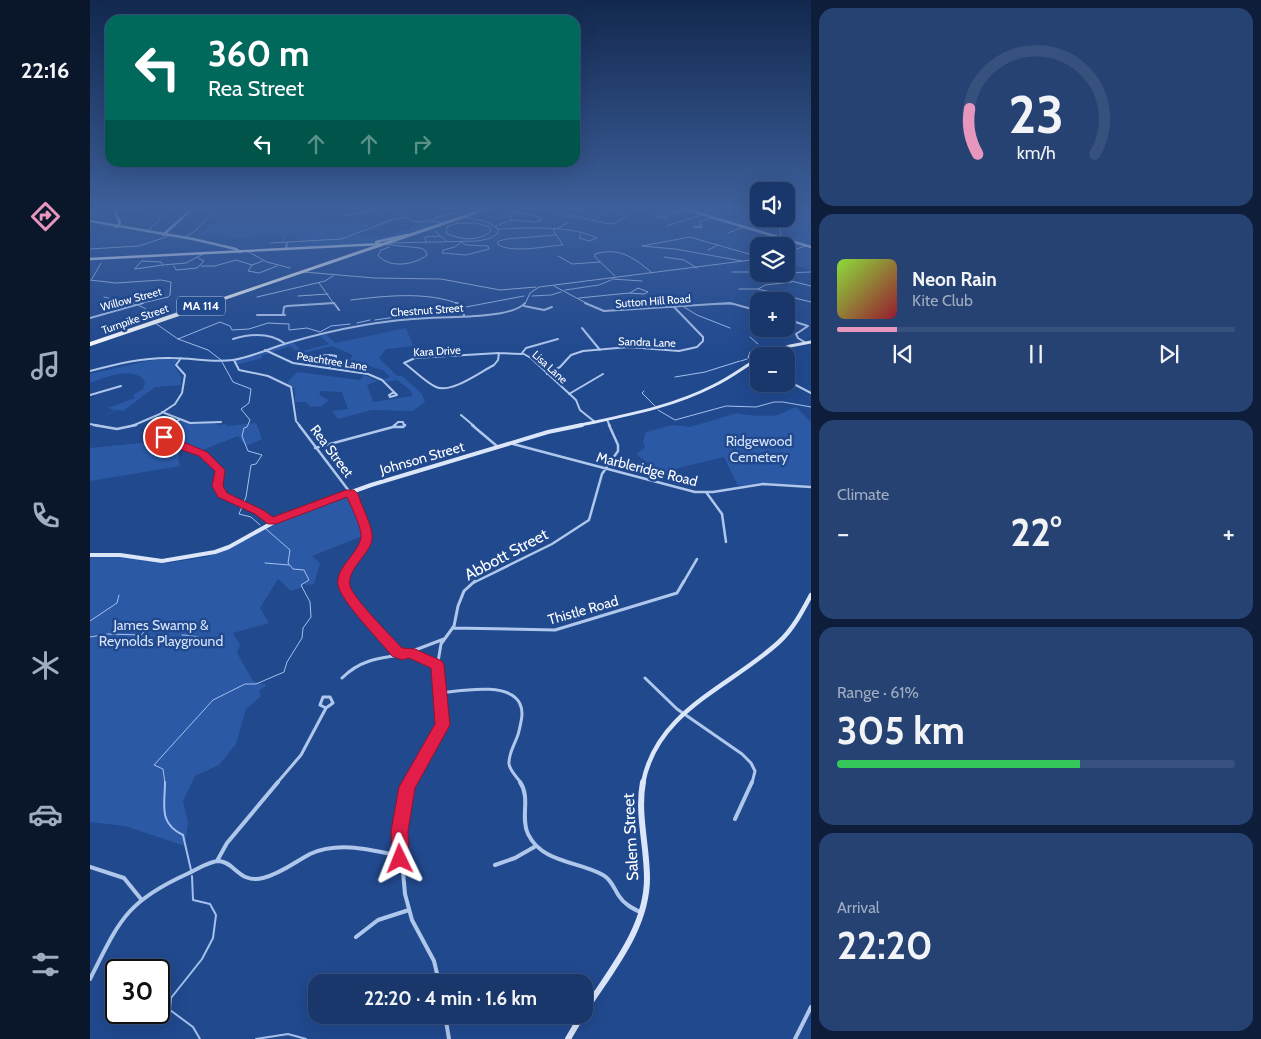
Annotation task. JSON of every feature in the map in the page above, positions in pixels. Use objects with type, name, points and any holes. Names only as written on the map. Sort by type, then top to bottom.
[{"type":"highway","name":"Turnpike Street","points":[[90,344],[346,256]]},
{"type":"main road","points":[[90,259],[151,256]]},
{"type":"street","points":[[257,256],[277,266],[290,268]]},
{"type":"street","points":[[379,256],[391,262],[404,263],[418,261],[425,256]]},
{"type":"street","points":[[558,256],[564,262],[570,264],[600,262]]},
{"type":"street","points":[[594,256],[615,276]]},
{"type":"street","points":[[632,256],[652,273]]},
{"type":"street","points":[[719,256],[745,261]]},
{"type":"street","points":[[664,257],[684,260],[698,268]]},
{"type":"street","points":[[162,265],[161,262],[151,260],[138,262],[135,269],[162,265],[174,266],[198,258],[204,261],[201,266]]},
{"type":"street","points":[[174,266],[176,270],[194,269],[236,260],[252,265]]},
{"type":"street","points":[[263,260],[252,265],[248,271],[254,274],[277,266]]},
{"type":"street","points":[[302,271],[333,276],[441,279],[500,290],[750,261]]},
{"type":"street","points":[[91,280],[101,263]]},
{"type":"street","points":[[257,297],[319,283],[329,280],[333,276]]},
{"type":"street","name":"Willow Street","points":[[90,318],[131,305],[168,297],[171,288],[171,282],[166,280],[120,283],[91,280]]},
{"type":"street","points":[[759,289],[760,286],[764,285],[792,282],[811,286]]},
{"type":"street","points":[[319,283],[339,310]]},
{"type":"street","name":"Sutton Hill Road","points":[[553,285],[604,311],[730,303],[750,309]]},
{"type":"street","points":[[538,287],[532,291],[522,306],[544,310],[552,307]]},
{"type":"street","points":[[529,288],[532,291]]},
{"type":"street","points":[[577,298],[630,293],[644,294],[648,292],[640,288],[630,293]]},
{"type":"street","points":[[739,289],[759,289],[811,302]]},
{"type":"street","points":[[298,296],[328,294]]},
{"type":"street","points":[[351,300],[372,298],[444,298],[457,302],[464,315]]},
{"type":"street","points":[[257,315],[284,315],[284,307],[334,303]]},
{"type":"street","name":"Chestnut Street","points":[[90,371],[141,360],[181,358],[208,362],[234,360],[284,343],[361,325],[406,319],[504,311],[522,306]]},
{"type":"street","name":"Sandra Lane","points":[[547,374],[562,366],[572,355],[629,347],[673,351],[699,346],[703,342],[703,336],[674,307]]},
{"type":"street","points":[[795,322],[810,326]]},
{"type":"street","points":[[806,343],[798,338],[796,334],[810,326]]},
{"type":"street","points":[[582,328],[600,350]]},
{"type":"street","points":[[232,340],[241,337],[272,335],[284,343]]},
{"type":"street","name":"Lisa Lane","points":[[558,339],[526,348],[522,354],[531,358],[578,402],[582,411],[595,422]]},
{"type":"street","points":[[785,347],[811,342]]},
{"type":"street","name":"Peachtree Lane","points":[[265,350],[283,360],[368,374],[382,380],[394,392]]},
{"type":"street","name":"Kara Drive","points":[[498,353],[498,360],[494,365],[449,388],[436,387],[404,363],[415,358],[451,358],[498,353],[522,354]]},
{"type":"street","points":[[309,365],[318,356],[336,356],[336,360],[329,368]]},
{"type":"street","points":[[90,424],[123,428],[141,424],[174,404],[182,395],[185,375],[176,365],[181,358]]},
{"type":"street","name":"Rea Street","points":[[234,360],[238,370],[268,376],[291,387],[294,418],[350,492],[367,536],[361,550],[344,577],[344,586],[353,600],[397,652],[402,654]]},
{"type":"street","name":"Johnson Street","points":[[90,554],[120,555],[162,561],[196,557],[230,547],[272,522],[350,492],[511,443],[652,410],[714,386],[750,363]]},
{"type":"street","points":[[569,394],[603,374]]},
{"type":"street","points":[[795,385],[811,393]]},
{"type":"street","points":[[90,396],[121,386]]},
{"type":"street","points":[[162,412],[179,420],[197,424],[221,422]]},
{"type":"street","points":[[461,415],[498,447]]},
{"type":"street","points":[[179,420],[166,429],[164,437],[171,442],[203,454],[220,470],[218,486],[222,495],[259,512],[272,522]]},
{"type":"street","name":"Abbott Street","points":[[437,974],[434,961],[420,937],[410,910],[400,856],[400,831],[405,795],[414,773],[442,725],[438,665],[441,644],[453,628],[460,599],[464,591],[471,584],[552,544],[587,523],[592,515],[596,491],[604,469],[618,448],[607,420]]},
{"type":"street","points":[[90,429],[95,425]]},
{"type":"street","points":[[315,448],[393,427]]},
{"type":"street","name":"Marbleridge Road","points":[[511,443],[679,489],[706,492],[763,484],[811,486]]},
{"type":"street","points":[[706,492],[722,514],[726,542]]},
{"type":"street","name":"Thistle Road","points":[[453,628],[555,630],[677,593],[697,559]]},
{"type":"street","name":"Salem Street","points":[[593,998],[624,949],[641,912],[648,880],[647,850],[641,798],[644,772],[658,741],[684,713],[780,642],[795,623],[811,595]]},
{"type":"street","points":[[342,678],[351,667],[365,661],[410,653],[446,638]]},
{"type":"street","points":[[410,653],[438,665]]},
{"type":"street","points":[[645,678],[684,713],[742,754],[751,763],[755,771],[750,788],[735,819]]},
{"type":"street","points":[[440,693],[497,689],[510,694],[519,704],[522,714],[516,743],[509,761],[510,767],[524,788],[526,827],[536,846],[558,859],[602,874],[612,882],[620,898],[632,908],[641,912]]},
{"type":"street","points":[[217,861],[227,843],[301,755],[326,708]]},
{"type":"street","points":[[495,865],[515,858],[536,846]]},
{"type":"street","points":[[90,979],[120,920],[142,899],[194,870],[217,861],[222,862],[244,878],[258,879],[283,869],[313,853],[332,847],[356,848],[400,856]]},
{"type":"street","points":[[90,867],[124,878],[142,899]]},
{"type":"street","points":[[356,937],[378,920],[410,910]]},
{"type":"street","points":[[795,1039],[811,1007]]},
{"type":"street","points":[[446,1024],[449,1039]]},
{"type":"street","points":[[568,1039],[577,1024]]},
{"type":"green space","points":[[795,256],[811,256],[811,271],[795,265]]},
{"type":"green space","points":[[406,328],[413,346],[386,349],[379,358],[397,376],[402,376],[422,394],[425,402],[413,411],[372,410],[338,419],[332,411],[348,409],[342,392],[321,391],[319,395],[329,400],[322,406],[311,407],[306,402],[295,402],[295,389],[287,383],[297,372],[360,380],[364,375],[378,381],[367,385],[373,402],[413,396],[410,390],[397,380],[385,382],[382,380],[390,377],[383,370],[349,361],[353,355],[332,346],[300,354],[290,346],[261,356],[263,358],[235,365],[234,360],[293,342],[302,351],[329,344],[320,336],[326,334],[335,343]]},
{"type":"green space","points":[[177,360],[174,366],[181,376],[181,385],[155,387],[123,411],[116,410],[95,423],[114,410],[108,408],[135,398],[133,395],[143,389],[145,383],[141,377],[128,373],[90,383],[90,374],[147,361]]},
{"type":"green space","name":"Ridgewood Cemetery","points":[[796,407],[811,422],[811,485],[759,483],[738,486],[724,457],[678,468],[669,479],[636,454],[645,448],[643,441],[646,432],[673,425],[690,427],[737,413],[774,416]]},
{"type":"green space","points":[[180,421],[196,424],[211,422],[219,425],[226,424],[227,426],[256,423],[262,439],[246,446],[238,436],[200,451],[172,442],[165,435],[167,430]]},
{"type":"green space","points":[[162,437],[165,442],[180,447],[178,459],[180,466],[90,481],[90,448],[141,443]]},
{"type":"green space","name":"James Swamp & Reynolds Playground","points":[[348,494],[351,495],[365,535],[312,556],[320,563],[314,584],[306,585],[303,583],[303,587],[291,591],[278,579],[260,608],[269,623],[233,633],[240,645],[237,653],[253,681],[267,685],[259,691],[261,696],[246,709],[236,744],[219,765],[195,776],[183,801],[188,822],[185,846],[125,826],[90,822],[90,556],[121,557],[168,563],[206,557],[234,547],[270,524]]},
{"type":"waterway","points":[[732,272],[750,272]]},
{"type":"waterway","points":[[795,273],[811,272]]},
{"type":"waterway","points":[[612,279],[642,281]]},
{"type":"waterway","points":[[565,290],[599,285],[611,280]]},
{"type":"waterway","points":[[532,296],[551,295],[561,292]]},
{"type":"waterway","points":[[466,307],[524,296]]},
{"type":"waterway","points":[[104,297],[124,302],[133,302],[134,304]]},
{"type":"waterway","points":[[138,305],[146,309],[153,320]]},
{"type":"waterway","points":[[684,307],[697,315],[730,328]]},
{"type":"waterway","points":[[425,314],[459,308]]},
{"type":"waterway","points":[[400,317],[421,314]]},
{"type":"waterway","points":[[375,320],[396,317]]},
{"type":"waterway","points":[[357,323],[370,320]]},
{"type":"waterway","points":[[178,339],[220,322],[230,326],[232,330],[249,329],[268,323],[289,324],[289,330],[307,328],[320,332],[331,326],[350,324]]},
{"type":"waterway","points":[[155,323],[178,339]]},
{"type":"waterway","points":[[750,337],[758,344]]},
{"type":"waterway","points":[[178,339],[208,350],[221,360]]},
{"type":"waterway","points":[[748,358],[750,352]]},
{"type":"waterway","points":[[741,361],[747,359]]},
{"type":"waterway","points":[[675,377],[705,372],[740,361]]},
{"type":"waterway","points":[[222,362],[233,382],[251,389],[249,403],[241,409],[250,420],[247,427],[244,428],[242,436],[248,451],[262,455],[256,464],[251,465],[246,497],[239,514],[251,517],[260,525]]},
{"type":"waterway","points":[[644,391],[642,393],[655,406]]},
{"type":"waterway","points":[[658,410],[675,420],[726,406],[756,407],[774,402],[783,402],[811,407]]},
{"type":"waterway","points":[[165,783],[163,769],[154,765],[213,700],[245,684],[256,684],[284,672],[287,662],[302,638],[303,628],[311,617],[310,602],[301,585],[309,580],[304,570],[293,569],[288,563],[290,550],[266,529]]},
{"type":"waterway","points":[[265,563],[289,565]]},
{"type":"waterway","points":[[90,621],[117,603],[119,595]]},
{"type":"waterway","points":[[90,637],[108,634],[141,635],[145,631],[134,624]]},
{"type":"waterway","points":[[182,635],[197,637],[219,644]]},
{"type":"waterway","points":[[165,783],[164,806],[166,819],[175,830],[183,835],[191,870]]},
{"type":"waterway","points":[[192,876],[193,900],[210,904],[216,915],[213,938],[202,959],[171,998],[170,1010],[193,1027],[200,1039]]},
{"type":"waterway","points":[[256,1039],[288,1034],[306,1039]]},
{"type":"route","points":[[164,437],[166,440],[203,454],[220,470],[218,486],[222,495],[259,512],[272,522],[350,492],[352,494],[367,536],[358,556],[344,577],[343,582],[346,591],[397,652],[402,654],[410,653],[438,665],[442,725],[407,787],[400,831],[400,859]]}]
